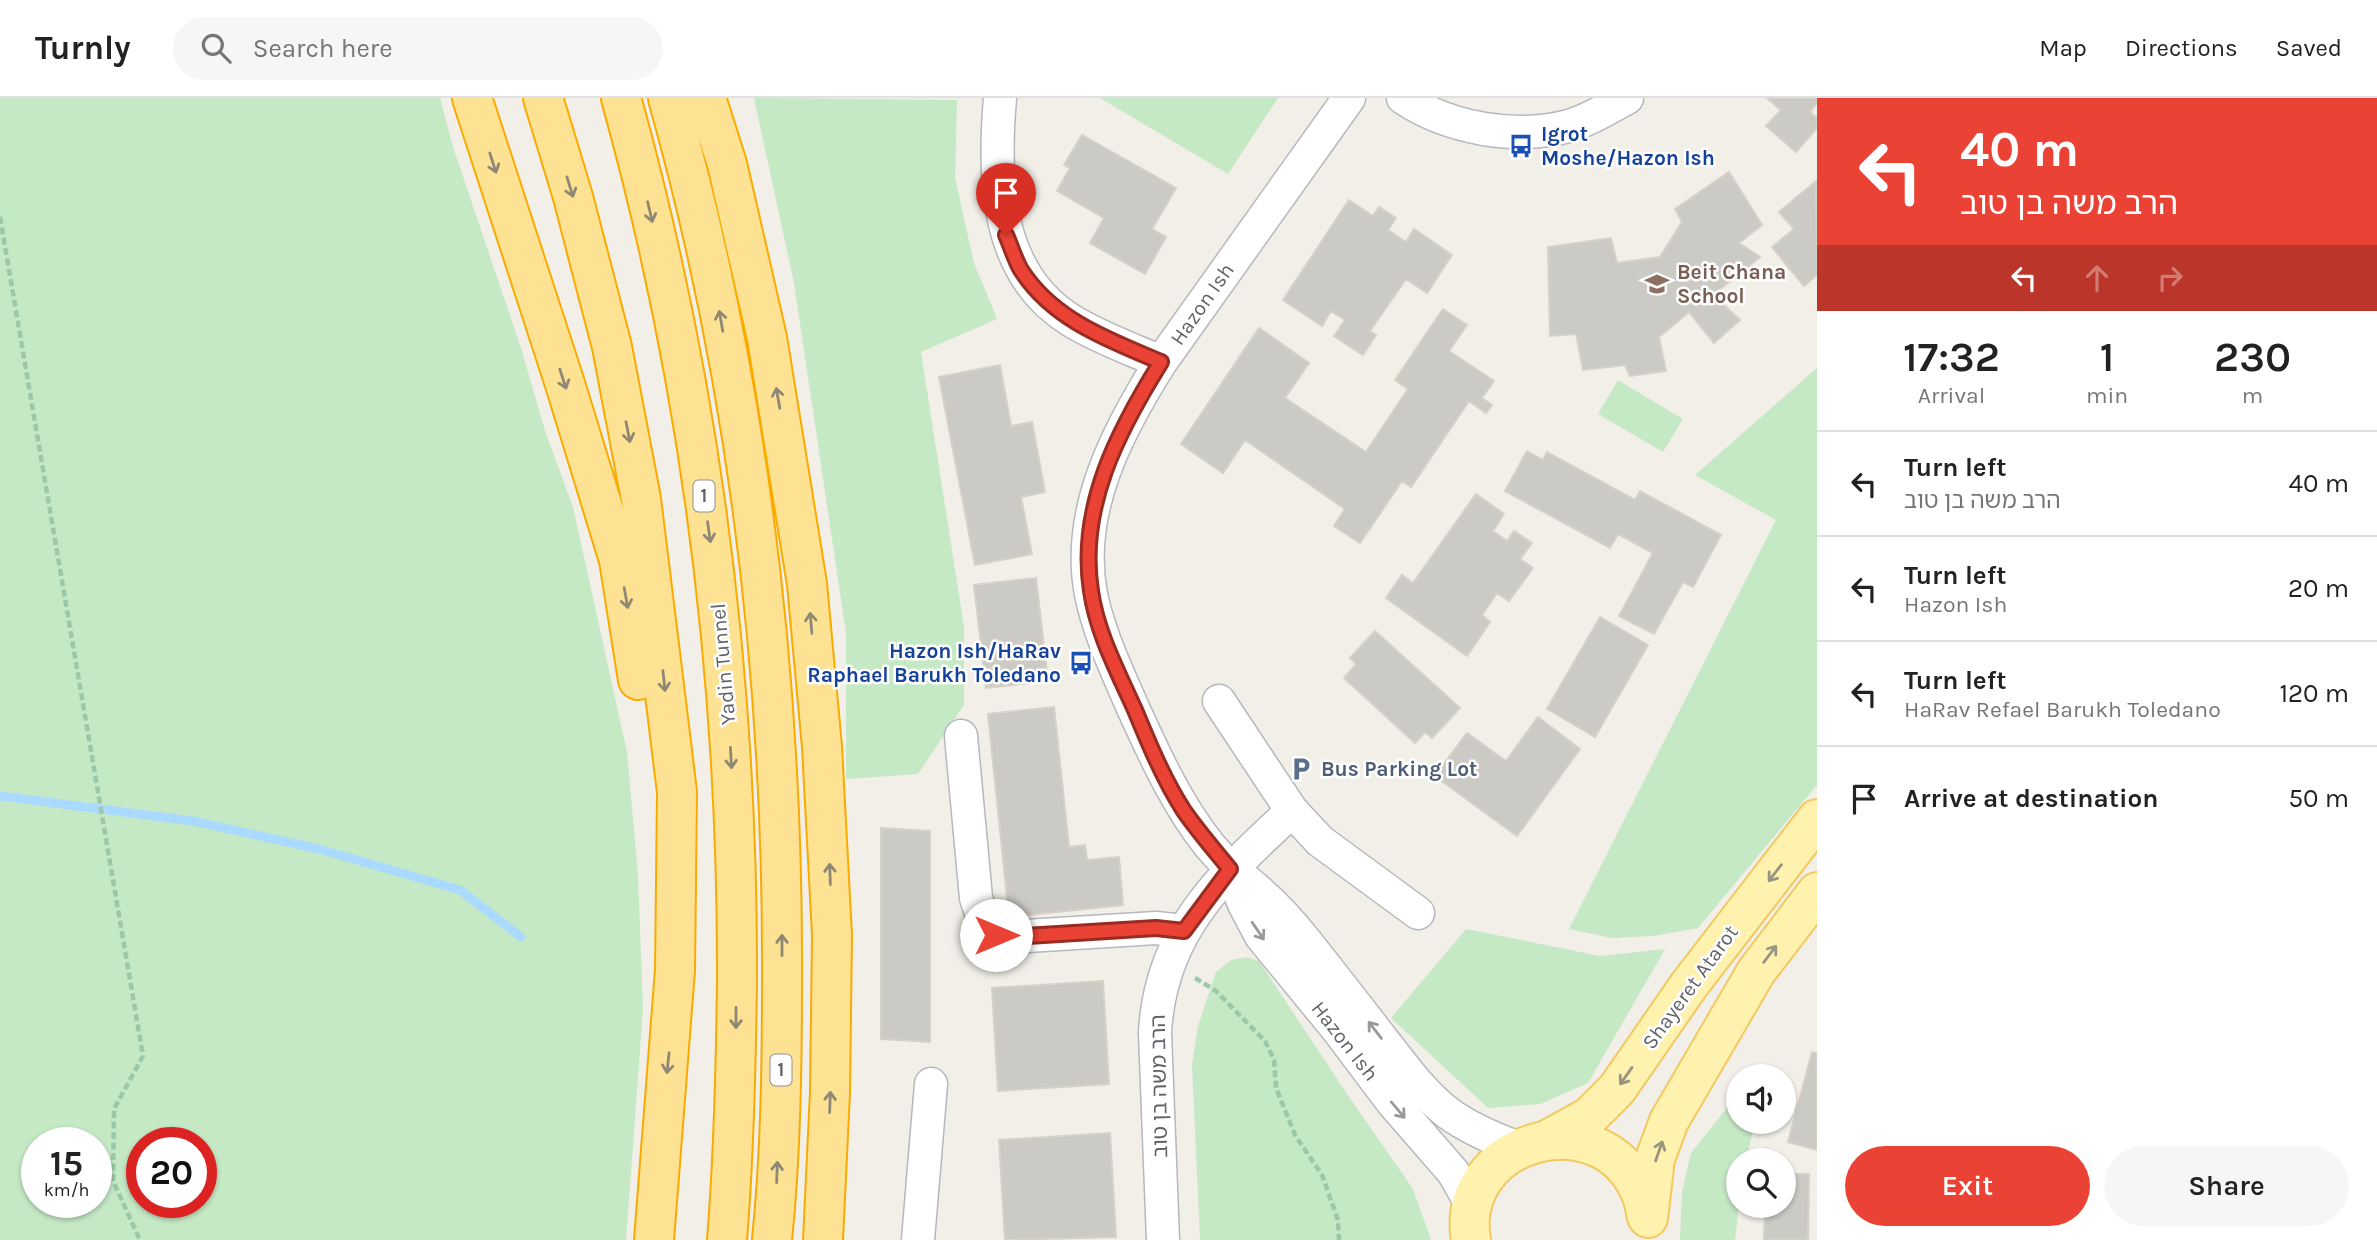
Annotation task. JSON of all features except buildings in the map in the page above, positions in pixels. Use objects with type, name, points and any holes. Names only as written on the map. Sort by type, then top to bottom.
[{"type":"highway","points":[[472,98],[619,560],[633,635],[676,970]]},
{"type":"highway","points":[[543,98],[573,197],[612,347],[642,499],[677,792],[676,970],[654,1240]]},
{"type":"highway","name":"Yadin Tunnel","points":[[621,98],[671,304],[699,456],[719,604],[731,753],[737,900],[736,1049],[727,1240]]},
{"type":"highway","name":"1","points":[[668,98],[716,295],[744,448],[764,600],[777,750],[782,900],[782,1050],[772,1240]]},
{"type":"highway","points":[[706,98],[727,164],[767,338],[807,584],[824,773],[832,935],[831,1092],[822,1240]]},
{"type":"main road","name":"Shayeret Atarot","points":[[1472,1223],[1482,1182],[1498,1162],[1589,1117],[1617,1089],[1689,985],[1817,819]]},
{"type":"main road","points":[[1648,1229],[1655,1159],[1669,1121],[1756,972],[1817,892]]},
{"type":"main road","points":[[1534,1143],[1577,1140],[1603,1150],[1625,1168],[1640,1191],[1648,1229]]},
{"type":"street","points":[[1000,98],[999,197],[1006,235],[1020,268],[1042,297],[1072,321],[1161,362]]},
{"type":"street","name":"Hazon Ish","points":[[1349,98],[1161,362],[1125,423],[1101,480],[1091,529],[1091,591],[1109,653],[1166,777],[1183,809],[1230,869],[1276,908],[1302,937],[1422,1090],[1448,1113],[1473,1129],[1534,1143]]},
{"type":"street","points":[[1403,98],[1441,117],[1477,128],[1537,132],[1570,125],[1594,116],[1627,98]]},
{"type":"street","points":[[1219,701],[1292,811],[1320,841],[1418,913]]},
{"type":"street","points":[[961,736],[976,898],[983,919],[996,935],[1010,937],[1156,928],[1184,931]]},
{"type":"street","name":"הרב משה בן טוב","points":[[1163,1240],[1155,1033],[1156,1009],[1169,962],[1184,931],[1230,869],[1292,811]]},
{"type":"street","name":"Hazon Ish","points":[[1230,869],[1261,936],[1338,1030],[1392,1104],[1453,1172],[1472,1223]]},
{"type":"street","points":[[918,1240],[931,1084]]},
{"type":"path","points":[[0,217],[143,1056],[114,1109],[113,1181],[140,1240]]},
{"type":"path","points":[[1169,962],[1216,991],[1265,1041],[1274,1060],[1276,1088],[1291,1126],[1322,1175],[1338,1220],[1339,1240]]},
{"type":"green space","points":[[0,98],[440,98],[453,147],[521,348],[546,434],[573,507],[627,752],[638,875],[643,1009],[626,1240],[0,1240]]},
{"type":"green space","points":[[754,98],[957,100],[955,178],[974,263],[997,319],[921,352],[964,627],[964,705],[918,774],[846,779],[846,633],[794,283]]},
{"type":"green space","points":[[1100,98],[1278,98],[1228,174]]},
{"type":"green space","points":[[1817,368],[1817,785],[1698,928],[1653,936],[1612,938],[1569,929],[1776,520],[1695,475]]},
{"type":"green space","points":[[1618,380],[1683,419],[1663,452],[1598,414]]},
{"type":"green space","points":[[1466,929],[1600,956],[1665,949],[1588,1083],[1540,1104],[1488,1108],[1391,1018]]},
{"type":"green space","points":[[1247,957],[1259,961],[1413,1189],[1431,1240],[1200,1240],[1192,1064],[1198,1026],[1216,972],[1231,960]]},
{"type":"green space","points":[[1726,1109],[1726,1134],[1752,1134],[1749,1148],[1726,1148],[1726,1218],[1738,1218],[1735,1240],[1680,1240],[1682,1192],[1691,1153]]},
{"type":"waterway","points":[[0,796],[193,821],[319,849],[460,890],[521,937]]},
{"type":"place","name":"Igrot Moshe/Hazon Ish","points":[[1521,146]]},
{"type":"place","name":"Beit Chana School","points":[[1657,284]]},
{"type":"place","name":"Hazon Ish/HaRav Raphael Barukh Toledano","points":[[1081,663]]},
{"type":"place","name":"Bus Parking Lot","points":[[1301,769]]},
{"type":"route","points":[[996,935],[1010,937],[1156,928],[1184,931],[1230,869],[1183,809],[1166,777],[1109,653],[1091,591],[1089,551],[1101,480],[1134,405],[1161,362],[1072,321],[1042,297],[1020,268],[1006,235]]}]
